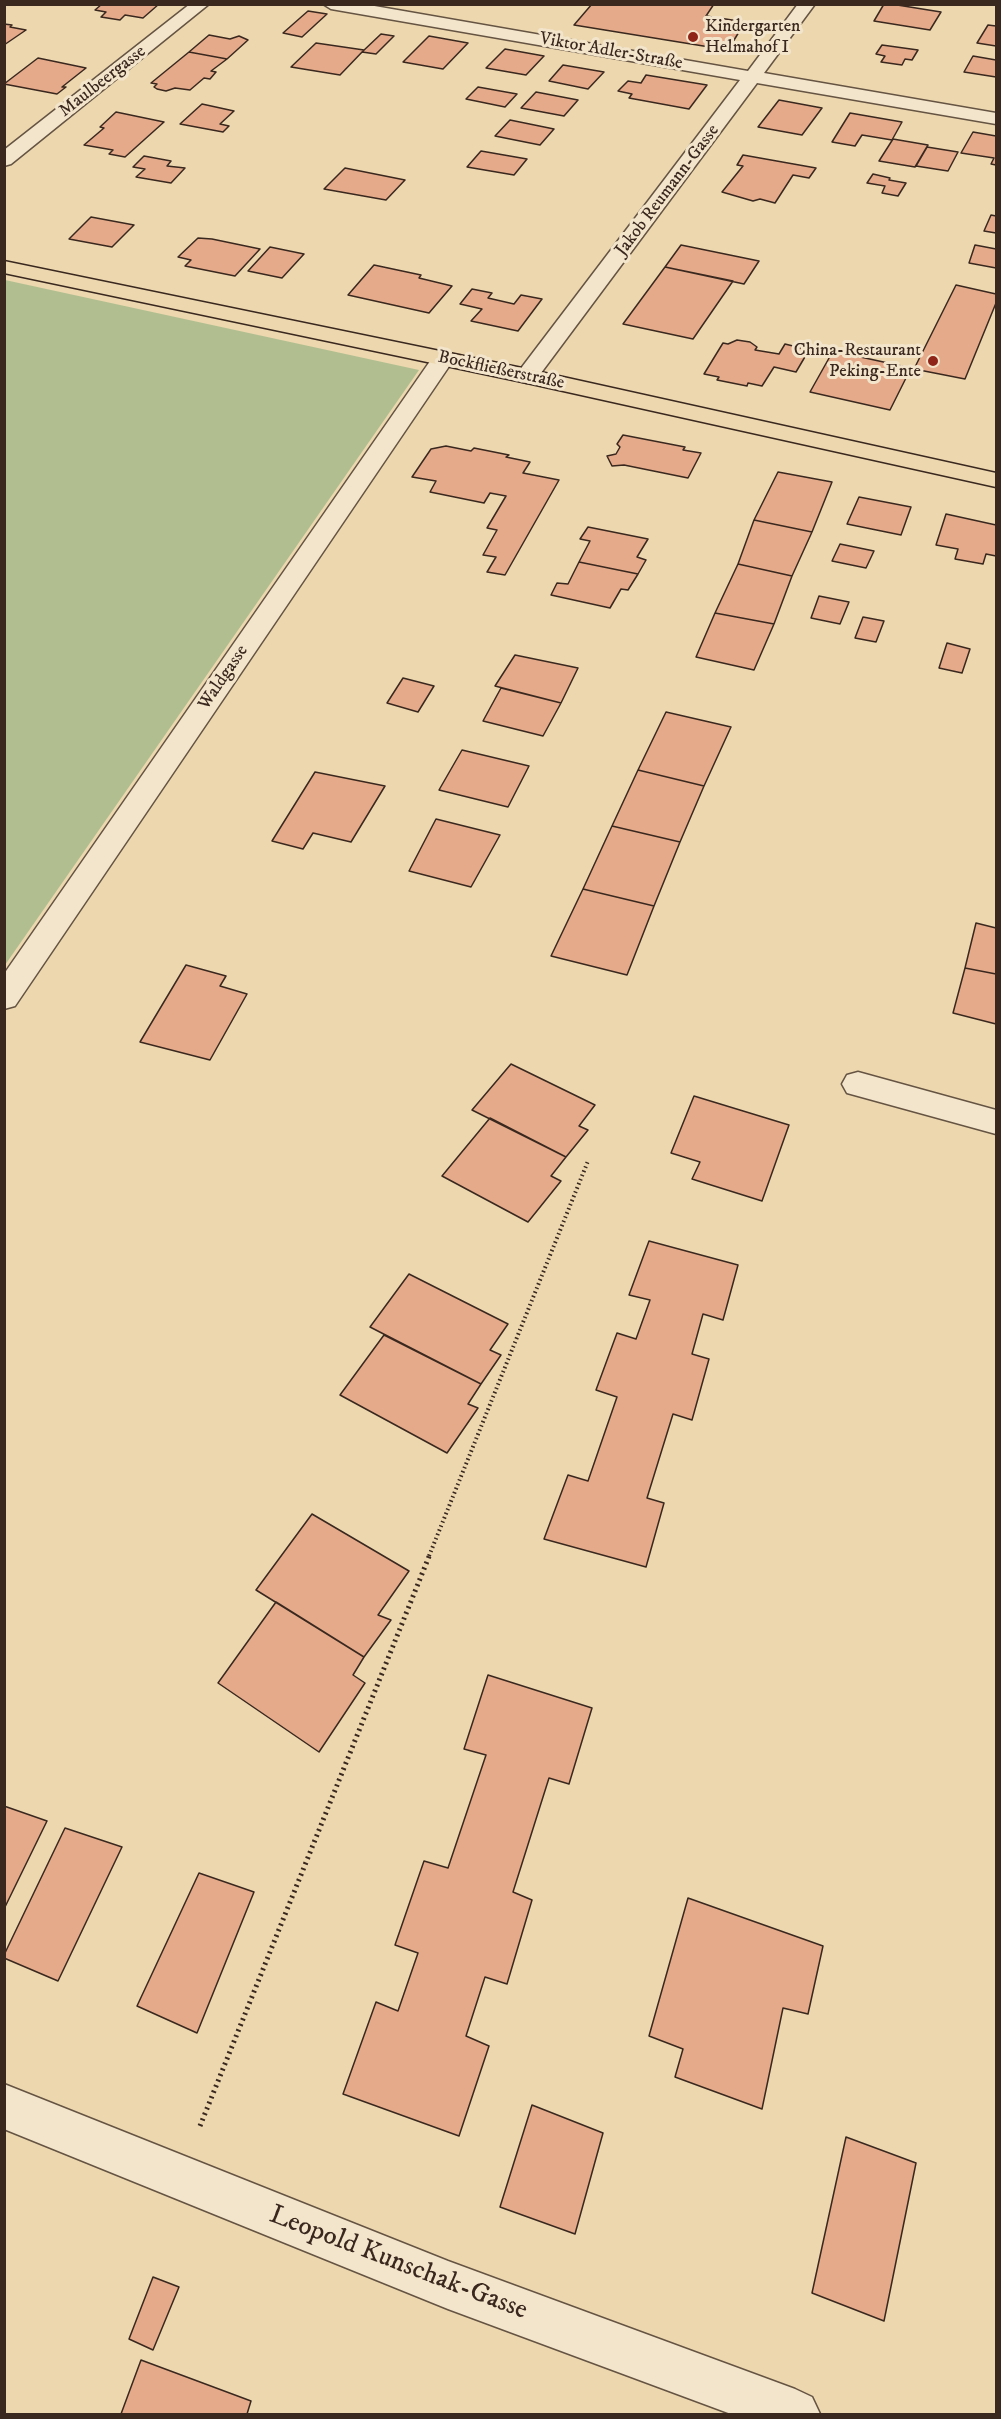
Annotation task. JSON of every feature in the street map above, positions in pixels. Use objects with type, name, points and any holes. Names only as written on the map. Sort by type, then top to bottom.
[{"type":"main road","name":"Bockfließerstraße","points":[[4,267],[527,376],[996,480]]},
{"type":"street","name":"Maulbeergasse","points":[[4,160],[201,4]]},
{"type":"street","name":"Viktor Adler-Straße","points":[[331,4],[996,119]]},
{"type":"street","name":"Jakob Reumann-Gasse","points":[[527,376],[807,4]]},
{"type":"street","name":"Waldgasse","points":[[4,998],[443,359]]},
{"type":"street","points":[[858,1084],[996,1122]]},
{"type":"street","name":"Leopold Kunschak-Gasse","points":[[4,2106],[448,2285],[795,2415]]},
{"type":"path","points":[[179,2177],[588,1161]]},
{"type":"green space","points":[[4,280],[419,370],[5,965]]},
{"type":"building","points":[[102,4],[159,4],[143,18],[125,15],[120,20],[101,17],[106,12],[95,10]]},
{"type":"building","name":"Kindergarten Helmahof I","points":[[592,4],[714,4],[706,16],[745,22],[728,50],[574,25]]},
{"type":"building","points":[[884,4],[941,12],[930,30],[874,21]]},
{"type":"building","points":[[308,11],[327,14],[302,37],[283,33]]},
{"type":"building","points":[[4,24],[12,25],[10,27],[26,30],[4,45]]},
{"type":"building","points":[[988,25],[996,26],[996,46],[977,43]]},
{"type":"building","points":[[381,34],[394,36],[376,54],[362,52]]},
{"type":"building","points":[[209,35],[230,39],[239,36],[248,40],[227,59],[189,52]]},
{"type":"building","points":[[429,36],[468,43],[443,69],[403,62]]},
{"type":"building","points":[[316,43],[364,50],[340,75],[291,67]]},
{"type":"building","points":[[882,45],[918,50],[912,60],[905,59],[902,65],[881,62],[885,56],[876,54]]},
{"type":"building","points":[[505,49],[544,56],[526,75],[486,68]]},
{"type":"building","points":[[189,52],[227,59],[211,71],[216,72],[210,79],[204,78],[190,90],[175,88],[166,91],[154,87],[157,84],[151,83]]},
{"type":"building","points":[[973,56],[996,60],[996,77],[964,72]]},
{"type":"building","points":[[38,58],[86,68],[62,87],[66,87],[57,94],[4,84]]},
{"type":"building","points":[[563,65],[604,72],[588,89],[549,81]]},
{"type":"building","points":[[646,75],[707,85],[689,109],[629,98],[632,94],[618,91],[628,81],[641,83]]},
{"type":"building","points":[[478,87],[517,94],[505,107],[466,99]]},
{"type":"building","points":[[536,92],[578,100],[564,116],[521,108]]},
{"type":"building","points":[[779,100],[822,108],[802,135],[758,127]]},
{"type":"building","points":[[202,104],[234,111],[220,124],[229,126],[223,132],[180,124]]},
{"type":"building","points":[[116,112],[164,122],[125,157],[109,154],[113,150],[84,145],[104,128],[100,127]]},
{"type":"building","points":[[850,113],[902,122],[892,140],[862,135],[855,146],[832,142]]},
{"type":"building","points":[[510,120],[554,129],[540,145],[495,136]]},
{"type":"building","points":[[973,132],[996,136],[996,165],[991,164],[994,158],[961,153]]},
{"type":"building","points":[[893,139],[928,145],[915,167],[879,161]]},
{"type":"building","points":[[927,147],[958,152],[948,171],[916,166]]},
{"type":"building","points":[[481,151],[527,159],[514,175],[467,167]]},
{"type":"building","points":[[743,155],[816,168],[809,178],[793,175],[775,203],[760,199],[753,201],[722,192],[743,166],[737,165]]},
{"type":"building","points":[[144,156],[171,161],[167,166],[185,168],[171,183],[136,177],[145,169],[133,167]]},
{"type":"building","points":[[345,168],[405,180],[386,200],[324,189]]},
{"type":"building","points":[[873,174],[906,183],[898,196],[882,193],[885,186],[867,183]]},
{"type":"building","points":[[991,215],[996,216],[996,233],[984,231]]},
{"type":"building","points":[[91,217],[134,225],[112,247],[69,239]]},
{"type":"building","points":[[198,238],[260,249],[235,276],[185,266],[191,260],[178,257]]},
{"type":"building","points":[[681,245],[759,261],[744,284],[665,267]]},
{"type":"building","points":[[975,245],[996,249],[996,268],[969,263]]},
{"type":"building","points":[[270,247],[304,254],[282,278],[248,271]]},
{"type":"building","points":[[374,265],[421,275],[419,278],[452,286],[429,313],[348,295]]},
{"type":"building","points":[[665,267],[733,281],[693,339],[623,324]]},
{"type":"building","points":[[956,285],[996,294],[996,303],[965,379],[914,369]]},
{"type":"building","points":[[472,289],[492,293],[488,298],[514,304],[521,295],[542,299],[518,331],[471,321],[482,309],[460,304]]},
{"type":"building","points":[[737,340],[750,342],[757,347],[755,350],[779,354],[785,344],[809,350],[796,372],[774,367],[762,386],[748,383],[747,386],[717,380],[719,377],[704,374],[723,343],[728,344]]},
{"type":"building","points":[[833,351],[911,368],[890,410],[810,392]]},
{"type":"building","points":[[623,435],[685,447],[683,450],[701,453],[688,478],[624,465],[612,466],[607,456],[616,454],[620,447],[617,444]]},
{"type":"building","points":[[446,446],[471,451],[474,448],[509,455],[506,457],[530,462],[523,473],[559,480],[505,575],[487,572],[496,557],[483,555],[497,530],[487,528],[506,496],[490,493],[484,503],[430,492],[436,481],[412,477],[431,449]]},
{"type":"building","points":[[778,472],[832,482],[812,532],[754,520]]},
{"type":"building","points":[[859,497],[911,507],[901,535],[847,524]]},
{"type":"building","points":[[946,514],[996,525],[996,556],[986,554],[983,564],[955,559],[958,549],[936,545]]},
{"type":"building","points":[[754,520],[812,532],[792,576],[738,564]]},
{"type":"building","points":[[588,527],[648,539],[637,557],[646,560],[638,574],[579,562],[590,541],[580,539]]},
{"type":"building","points":[[840,544],[874,551],[866,568],[832,561]]},
{"type":"building","points":[[579,562],[638,574],[628,590],[621,589],[610,608],[551,595],[557,583],[568,584]]},
{"type":"building","points":[[738,564],[792,576],[774,624],[715,613]]},
{"type":"building","points":[[819,596],[849,602],[840,624],[811,618]]},
{"type":"building","points":[[715,613],[774,624],[754,670],[696,657]]},
{"type":"building","points":[[863,617],[884,621],[876,642],[855,638]]},
{"type":"building","points":[[947,643],[970,649],[962,673],[939,668]]},
{"type":"building","points":[[515,655],[578,668],[561,703],[495,686]]},
{"type":"building","points":[[403,678],[434,686],[418,712],[387,703]]},
{"type":"building","points":[[501,688],[561,703],[543,736],[483,721]]},
{"type":"building","points":[[666,712],[731,727],[704,786],[638,770]]},
{"type":"building","points":[[462,750],[529,766],[508,807],[439,790]]},
{"type":"building","points":[[638,770],[704,786],[680,842],[612,826]]},
{"type":"building","points":[[315,772],[385,786],[351,842],[313,833],[303,849],[272,841]]},
{"type":"building","points":[[436,819],[500,835],[471,887],[409,871]]},
{"type":"building","points":[[612,826],[680,842],[654,906],[583,889]]},
{"type":"building","points":[[583,889],[654,906],[627,975],[551,956]]},
{"type":"building","points":[[976,923],[996,928],[996,974],[965,968]]},
{"type":"building","points":[[186,965],[226,976],[220,986],[247,994],[210,1060],[140,1042]]},
{"type":"building","points":[[965,968],[996,974],[996,1024],[953,1013]]},
{"type":"building","points":[[511,1064],[595,1105],[579,1126],[588,1130],[566,1157],[472,1110]]},
{"type":"building","points":[[694,1096],[789,1125],[762,1201],[692,1179],[700,1162],[671,1153]]},
{"type":"building","points":[[490,1118],[566,1157],[551,1176],[561,1181],[528,1222],[442,1176]]},
{"type":"building","points":[[649,1241],[738,1265],[723,1320],[703,1314],[692,1354],[709,1359],[692,1420],[673,1414],[647,1498],[664,1503],[646,1567],[544,1539],[568,1475],[588,1481],[617,1397],[596,1390],[617,1333],[636,1339],[650,1300],[629,1295]]},
{"type":"building","points":[[409,1274],[508,1324],[490,1350],[501,1355],[481,1384],[370,1327]]},
{"type":"building","points":[[384,1335],[481,1384],[468,1404],[478,1408],[447,1453],[340,1395]]},
{"type":"building","points":[[312,1514],[409,1571],[378,1615],[391,1620],[364,1657],[256,1590]]},
{"type":"building","points":[[276,1602],[364,1657],[353,1675],[365,1683],[319,1752],[218,1683]]},
{"type":"building","points":[[488,1675],[592,1708],[569,1784],[549,1778],[513,1892],[532,1900],[507,1984],[485,1977],[466,2036],[489,2046],[459,2136],[343,2094],[376,2002],[398,2011],[418,1953],[395,1945],[424,1861],[448,1868],[486,1755],[464,1749]]},
{"type":"building","points":[[4,1806],[47,1821],[4,1909]]},
{"type":"building","points":[[65,1828],[122,1847],[58,1981],[4,1958],[4,1955]]},
{"type":"building","points":[[199,1873],[254,1892],[197,2033],[137,2006]]},
{"type":"building","points":[[688,1898],[823,1946],[808,2014],[783,2008],[762,2109],[675,2077],[683,2049],[649,2036]]},
{"type":"building","points":[[532,2105],[603,2133],[575,2234],[500,2207]]},
{"type":"building","points":[[846,2137],[916,2163],[884,2321],[812,2293]]},
{"type":"building","points":[[153,2277],[179,2287],[153,2350],[129,2339]]},
{"type":"building","points":[[141,2360],[251,2401],[247,2414],[121,2414]]},
{"type":"place","name":"Kindergarten Helmahof I","points":[[693,37]]},
{"type":"place","name":"China-Restaurant Peking-Ente","points":[[933,361]]}]
